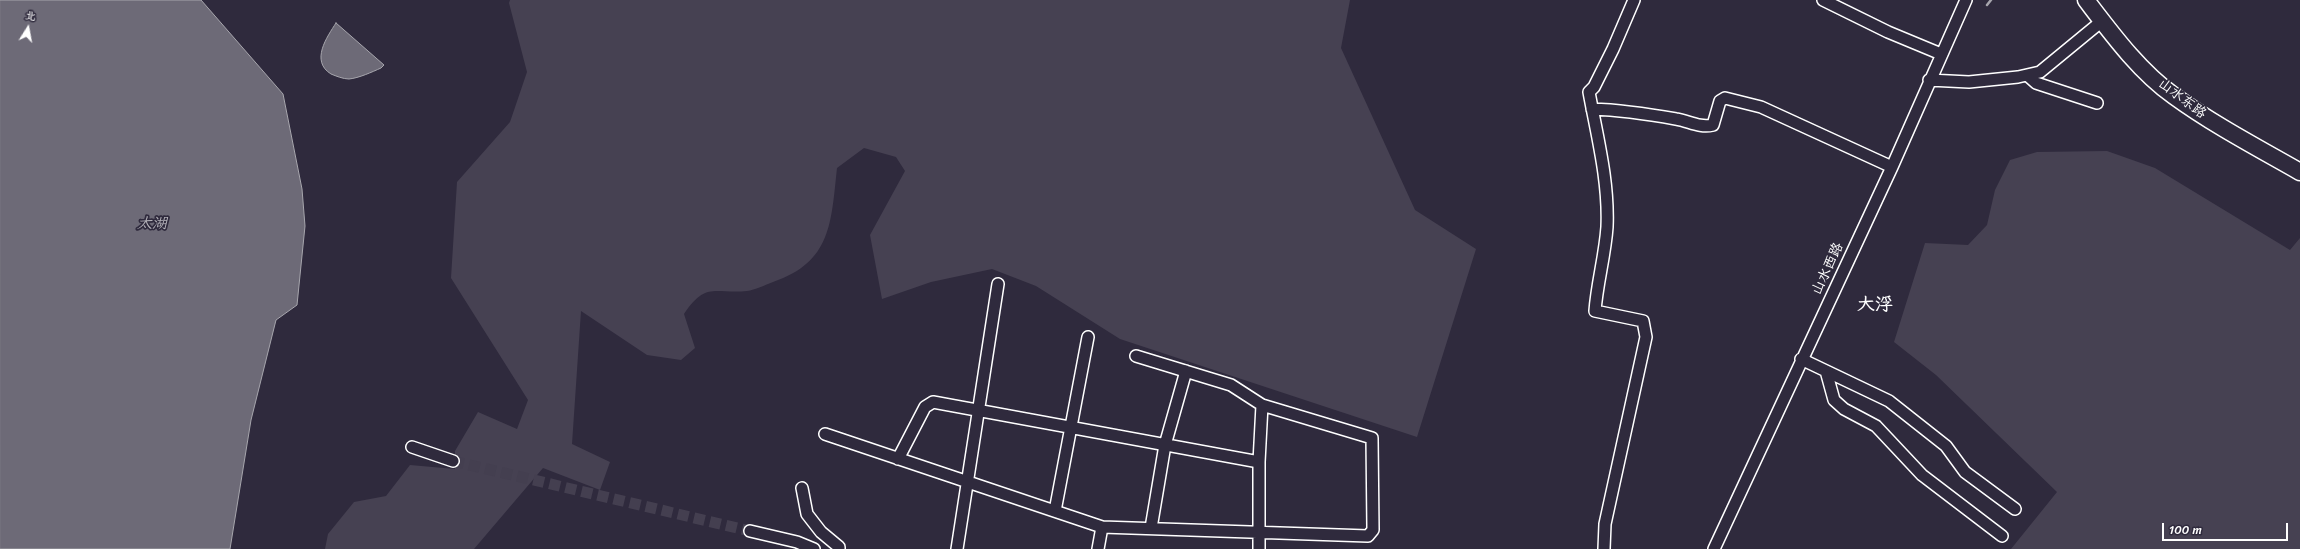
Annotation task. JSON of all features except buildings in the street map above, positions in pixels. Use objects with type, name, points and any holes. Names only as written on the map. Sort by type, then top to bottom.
[{"type":"highway","name":"山水东路","points":[[2086,0],[2134,59],[2173,96],[2215,123],[2300,172]]},
{"type":"street","points":[[1604,549],[1604,524],[1646,337],[1643,321],[1595,311],[1596,294],[1604,259],[1607,226],[1604,169],[1589,92],[1594,87],[1613,49],[1634,0]]},
{"type":"street","points":[[1823,0],[1888,32],[1941,54]]},
{"type":"street","name":"山水西路","points":[[1714,549],[1801,359],[1892,167],[1929,80],[1966,0]]},
{"type":"street","points":[[1929,80],[1969,82],[2040,72],[2102,21]]},
{"type":"street","points":[[2027,75],[2036,83],[2098,103]]},
{"type":"street","points":[[1592,109],[1632,112],[1682,120],[1703,127],[1713,125],[1720,101],[1725,98],[1761,107],[1892,167]]},
{"type":"street","points":[[958,549],[998,284]]},
{"type":"street","points":[[1055,511],[1069,428],[1088,337]]},
{"type":"street","points":[[826,434],[1102,527],[1368,536],[1373,530],[1374,440],[1262,405],[1231,385],[1136,356]]},
{"type":"street","points":[[1801,359],[1889,401],[1946,446],[1965,472],[2015,510]]},
{"type":"street","points":[[1151,528],[1165,445],[1186,371]]},
{"type":"street","points":[[1826,371],[1834,400],[1844,409],[1876,426],[1922,475],[2002,536]]},
{"type":"street","points":[[898,458],[924,408],[933,402],[1259,462]]},
{"type":"street","points":[[1259,549],[1259,462],[1262,405]]},
{"type":"street","points":[[412,447],[453,461]]},
{"type":"street","points":[[802,488],[807,514],[821,532],[839,547],[839,549]]},
{"type":"street","points":[[1098,549],[1102,527]]},
{"type":"street","points":[[750,531],[797,542],[814,549]]},
{"type":"shaded area","points":[[510,0],[1350,0],[1341,48],[1415,210],[1476,249],[1417,437],[1120,339],[1036,286],[992,269],[931,282],[882,299],[870,235],[905,171],[896,157],[864,148],[837,168],[830,223],[825,238],[818,251],[807,263],[792,274],[753,290],[711,291],[698,297],[684,314],[695,348],[681,360],[647,355],[581,311],[572,444],[610,462],[600,490],[543,468],[474,549],[325,549],[328,534],[354,502],[386,496],[410,465],[455,469],[455,451],[478,412],[517,429],[528,400],[451,278],[457,182],[510,122],[527,72],[509,3]]},
{"type":"shaded area","points":[[2107,151],[2155,168],[2290,250],[2300,238],[2300,549],[2011,549],[2057,492],[1936,375],[1894,342],[1925,243],[1968,245],[1987,225],[1995,190],[2010,160],[2037,152]]},
{"type":"water","name":"太湖","points":[[0,0],[201,0],[283,94],[302,189],[305,226],[297,305],[276,320],[251,420],[230,549],[0,549]]},
{"type":"water","points":[[336,23],[384,65],[370,73],[349,79],[331,74],[325,69],[322,63],[322,49],[328,35]]},
{"type":"waterway","points":[[1987,5],[1991,0]]},
{"type":"tunnel","points":[[453,461],[750,531]]},
{"type":"district","name":"大浮","points":[[1875,305]]}]
